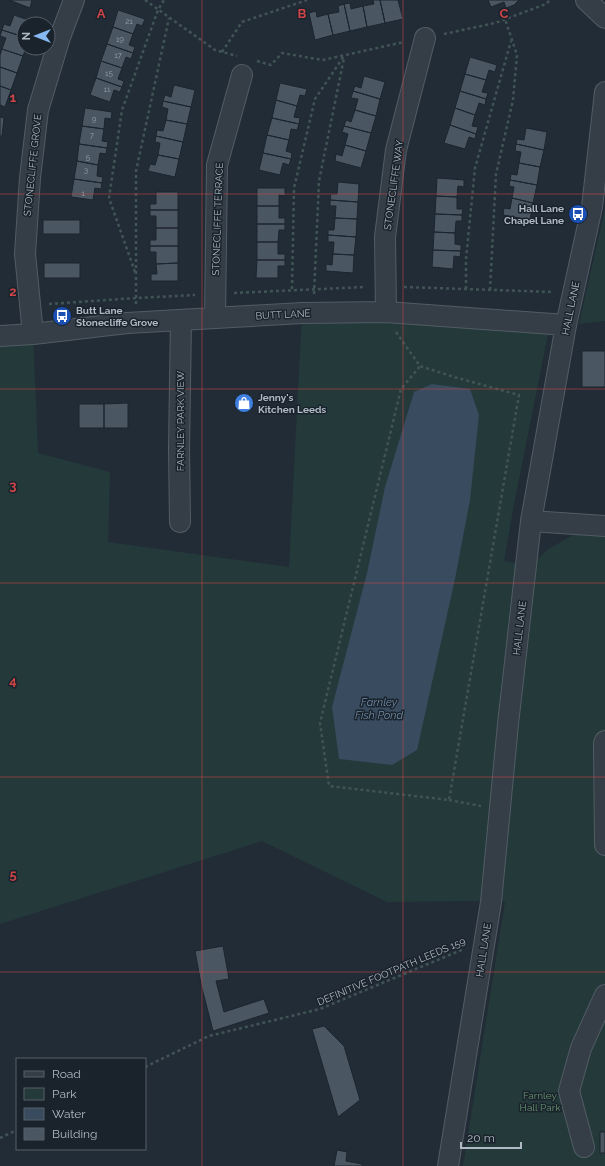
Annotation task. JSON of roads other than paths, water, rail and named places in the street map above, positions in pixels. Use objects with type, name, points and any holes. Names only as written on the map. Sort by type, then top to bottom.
[{"type":"street","name":"STONECLIFFE GROVE","points":[[33,334],[25,254],[30,178],[38,110],[60,37],[74,0]]},
{"type":"street","points":[[586,0],[605,18]]},
{"type":"street","name":"STONECLIFFE WAY","points":[[386,312],[386,237],[396,150],[424,38]]},
{"type":"street","name":"STONECLIFFE TERRACE","points":[[215,318],[217,165],[244,64]]},
{"type":"street","name":"HALL LANE","points":[[448,1166],[491,902],[499,810],[531,521],[566,325],[573,293],[598,207],[605,92]]},
{"type":"street","name":"BUTT LANE","points":[[0,336],[33,334],[137,322],[313,313],[386,312],[566,325]]},
{"type":"street","name":"FARNLEY PARK VIEW","points":[[180,522],[179,448],[181,320]]},
{"type":"street","points":[[531,521],[605,526]]},
{"type":"street","points":[[605,740],[605,845]]},
{"type":"street","points":[[584,1147],[569,1091],[581,1048],[605,995]]},
{"type":"water","name":"Farnley Fish Pond","points":[[432,384],[470,389],[479,415],[470,500],[455,579],[417,750],[392,765],[339,759],[332,707],[367,573],[385,487],[414,392]]},
{"type":"place","name":"Hall Lane Chapel Lane","points":[[578,214]]},
{"type":"place","name":"Butt Lane Stonecliffe Grove","points":[[62,316]]},
{"type":"place","name":"Jenny's Kitchen Leeds","points":[[244,403]]},
{"type":"park label","name":"Farnley Hall Park","points":[[540,1100]]}]
